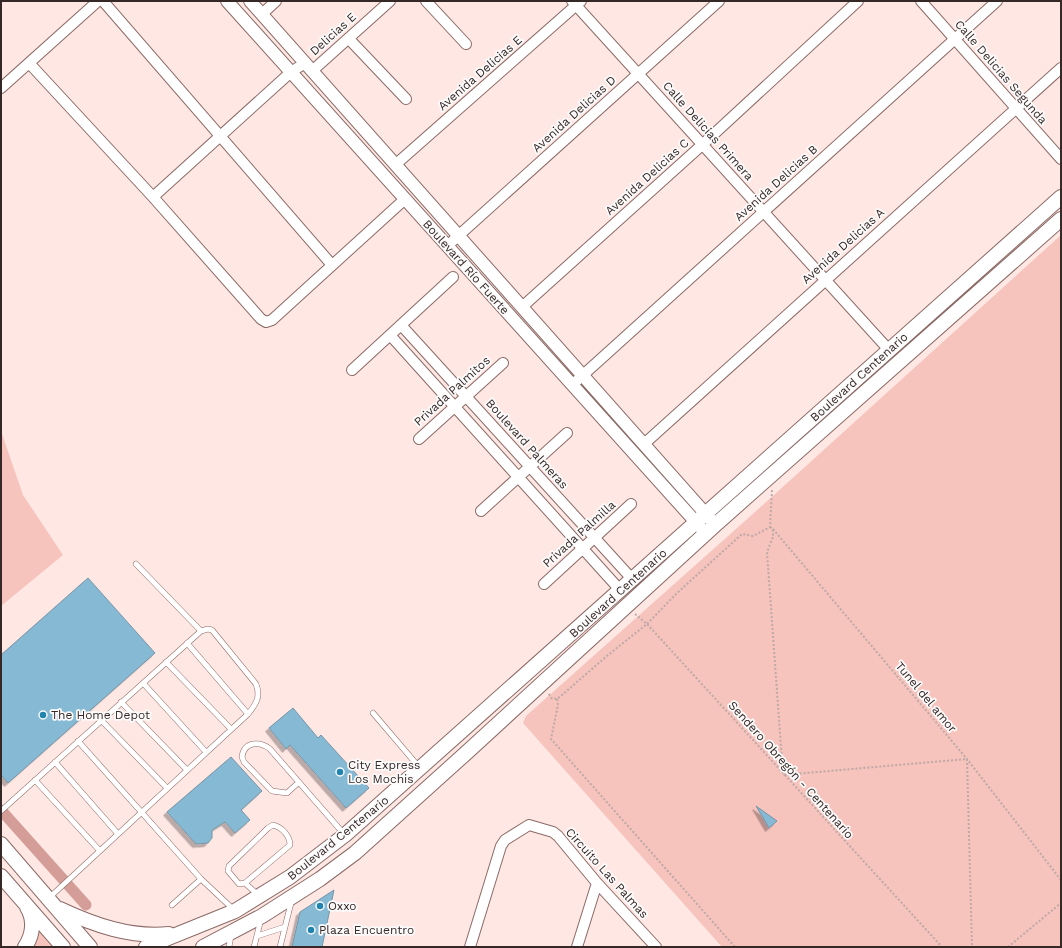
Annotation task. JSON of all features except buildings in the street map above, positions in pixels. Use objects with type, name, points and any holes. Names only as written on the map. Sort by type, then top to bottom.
[{"type":"main road","name":"Boulevard Centenario","points":[[203,947],[230,940],[262,916],[293,897],[355,853],[628,605],[706,524],[889,350],[1061,197]]},
{"type":"main road","name":"Boulevard Centenario","points":[[146,947],[235,911],[260,897],[290,877],[345,835],[633,580],[765,481],[1061,219]]},
{"type":"main road","points":[[422,767],[428,777],[434,782]]},
{"type":"main road","points":[[1,844],[53,899],[90,947]]},
{"type":"main road","points":[[1,876],[63,947]]},
{"type":"main road","points":[[21,898],[32,919],[30,938],[25,947]]},
{"type":"main road","points":[[53,899],[83,920],[114,929],[157,935],[184,932]]},
{"type":"street","points":[[1,88],[98,1]]},
{"type":"street","points":[[103,1],[332,265]]},
{"type":"street","name":"Boulevard Río Fuerte","points":[[227,1],[572,385],[706,524]]},
{"type":"street","name":"Boulevard Río Fuerte","points":[[250,1],[644,444],[706,524]]},
{"type":"street","points":[[262,14],[276,1]]},
{"type":"street","name":"Delicias E","points":[[153,197],[290,72],[309,67],[349,39],[390,1]]},
{"type":"street","points":[[426,1],[466,44]]},
{"type":"street","name":"Avenida Delicias D","points":[[447,246],[719,1]]},
{"type":"street","name":"Avenida Delicias C","points":[[522,307],[702,145],[858,1]]},
{"type":"street","name":"Calle Delicias Segunda","points":[[921,1],[1061,159]]},
{"type":"street","name":"Avenida Delicias B","points":[[572,385],[997,1]]},
{"type":"street","name":"Calle Delicias Primera","points":[[576,3],[702,145],[889,350]]},
{"type":"street","name":"Avenida Delicias E","points":[[395,165],[576,3]]},
{"type":"street","points":[[349,39],[406,99]]},
{"type":"street","points":[[29,63],[153,197],[261,319],[266,322],[272,320],[405,199]]},
{"type":"street","name":"Avenida Delicias A","points":[[644,444],[1061,68]]},
{"type":"street","points":[[352,370],[454,278]]},
{"type":"street","name":"Boulevard Palmeras","points":[[401,325],[633,580]]},
{"type":"street","points":[[390,335],[621,591]]},
{"type":"street","name":"Privada Palmitos","points":[[419,439],[503,363]]},
{"type":"street","points":[[481,511],[567,434]]},
{"type":"street","name":"Privada Palmilla","points":[[544,584],[631,504]]},
{"type":"street","name":"Circuito Las Palmas","points":[[470,947],[501,846],[505,840],[529,825],[553,832],[597,883],[656,947]]},
{"type":"street","points":[[577,947],[597,883]]},
{"type":"lane","points":[[136,564],[201,631]]},
{"type":"lane","points":[[1,811],[201,631],[208,629],[212,630],[256,684],[259,694],[258,698],[248,714],[84,866],[53,899]]},
{"type":"lane","points":[[187,643],[248,714]]},
{"type":"lane","points":[[166,662],[231,729]]},
{"type":"lane","points":[[143,683],[206,752]]},
{"type":"lane","points":[[121,702],[187,770]]},
{"type":"lane","points":[[373,713],[422,767]]},
{"type":"lane","points":[[102,720],[167,788]]},
{"type":"lane","points":[[78,741],[201,879],[235,911]]},
{"type":"lane","points":[[299,782],[286,793],[272,791],[244,762],[242,757],[245,750],[253,743],[264,744],[270,749],[299,782],[345,835]]},
{"type":"lane","points":[[56,762],[118,834]]},
{"type":"lane","points":[[35,780],[100,851]]},
{"type":"lane","points":[[245,884],[290,845],[290,840],[278,826],[273,825],[268,828],[228,868],[228,871],[239,884],[245,884],[260,897]]},
{"type":"lane","points":[[172,905],[201,879]]},
{"type":"lane","points":[[280,947],[293,897]]},
{"type":"lane","points":[[254,947],[262,916]]},
{"type":"lane","points":[[257,936],[285,927]]},
{"type":"path","points":[[541,685],[551,698],[557,699],[647,624],[676,594],[742,534],[752,536],[770,527],[772,490],[765,481]]},
{"type":"path","name":"Tunel del amor","points":[[770,527],[967,759],[1061,880]]},
{"type":"path","points":[[773,529],[767,552],[783,775],[967,759],[972,947]]},
{"type":"path","name":"Sendero Obregón - Centenario","points":[[628,605],[942,947]]},
{"type":"path","points":[[557,699],[558,705],[551,739],[734,947]]},
{"type":"path","points":[[1008,947],[1061,903]]},
{"type":"shaded area","points":[[1061,235],[1061,947],[722,947],[523,723],[526,716],[764,504]]},
{"type":"shaded area","points":[[1,431],[23,495],[63,555],[1,606]]},
{"type":"shaded area","points":[[36,924],[55,947],[32,947]]},
{"type":"waterway","points":[[1,810],[86,905]]},
{"type":"place","name":"The Home Depot","points":[[43,715]]},
{"type":"place","name":"City Express Los Mochis","points":[[340,772]]},
{"type":"place","name":"Oxxo","points":[[320,906]]},
{"type":"place","name":"Plaza Encuentro","points":[[311,930]]}]
